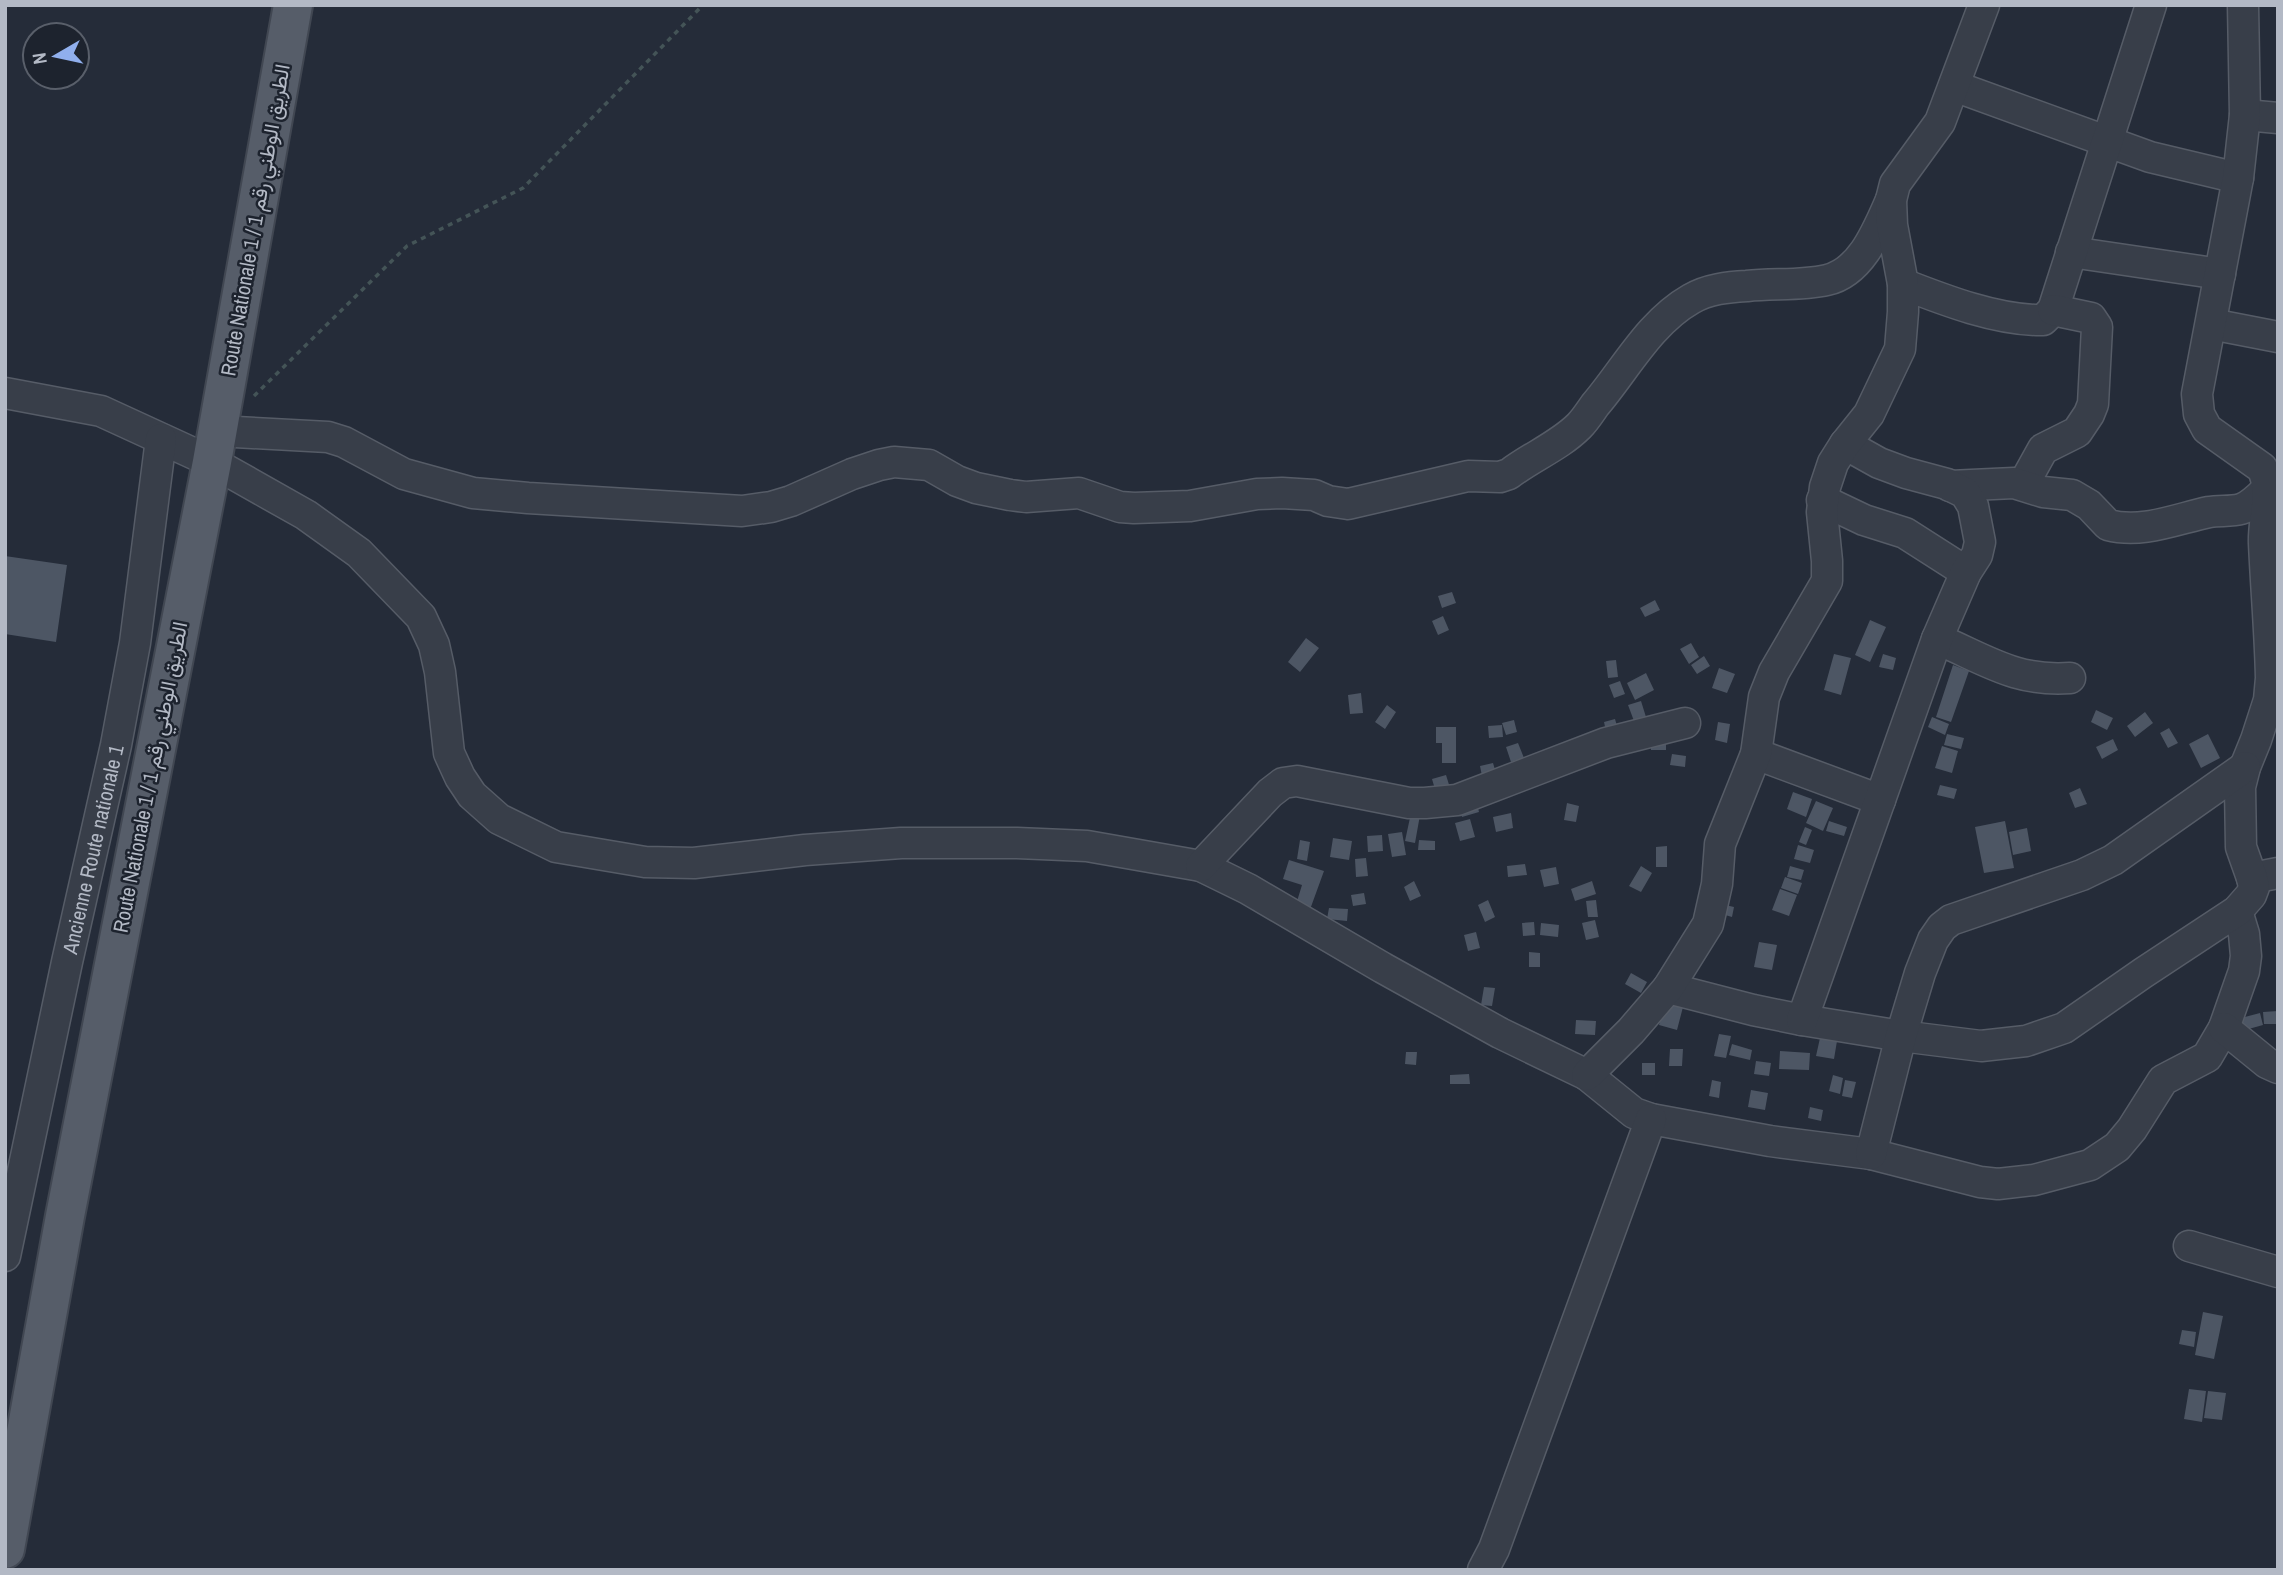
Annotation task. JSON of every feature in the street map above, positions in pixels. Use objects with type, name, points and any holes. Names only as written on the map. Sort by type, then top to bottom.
[{"type":"main road","name":"Route Nationale 1 / الطريق الوطني رقم 1","points":[[5,1549],[70,1189],[215,447],[293,5]]},
{"type":"street","points":[[5,393],[101,411],[161,439],[215,447],[328,437],[344,442],[404,474],[473,493],[742,511],[792,501],[879,465],[904,462],[929,465],[975,488],[1010,495],[1026,497],[1079,493],[1120,507],[1135,508],[1191,506],[1257,494],[1282,493],[1314,495],[1328,501],[1348,504],[1468,477],[1500,477],[1509,474],[1577,428],[1667,317],[1692,299],[1723,288],[1808,283],[1829,279],[1854,264],[1872,240],[1902,172],[1935,131],[1984,5]]},
{"type":"street","points":[[1903,284],[1953,303],[2029,320],[2043,320],[2053,310],[2151,5]]},
{"type":"street","points":[[2243,5],[2245,115],[2238,178],[2197,394],[2199,414],[2207,429],[2262,468],[2273,484]]},
{"type":"street","points":[[1954,86],[2165,162],[2238,178]]},
{"type":"street","points":[[2245,115],[2278,118]]},
{"type":"street","points":[[1587,1075],[1632,1031],[1668,988],[1708,924],[1717,884],[1720,844],[1756,754],[1764,697],[1774,672],[1827,580],[1822,499],[1833,463],[1869,414],[1900,349],[1903,284],[1892,225],[1891,200]]},
{"type":"street","points":[[2071,252],[2220,274]]},
{"type":"street","points":[[2024,485],[2043,449],[2077,432],[2093,404],[2097,327],[2091,318],[2053,310]]},
{"type":"street","points":[[2211,324],[2278,337]]},
{"type":"street","name":"Ancienne Route nationale 1","points":[[5,1256],[116,745],[136,631],[161,439]]},
{"type":"street","points":[[1802,1020],[1937,639],[1966,572],[1977,555],[1980,542],[1973,506],[1965,493],[1888,466],[1845,444]]},
{"type":"street","points":[[215,447],[359,553],[421,617],[434,645],[440,672],[449,753],[460,777],[472,795],[499,819],[556,848],[645,862],[694,863],[805,850],[901,843],[1017,843],[1087,846],[1201,866],[1248,889],[1512,1039],[1587,1075],[1634,1113],[1651,1119],[1770,1141],[1871,1154],[1980,1182],[1998,1184],[2034,1180],[2090,1165],[2117,1147],[2132,1129],[2163,1080],[2207,1057],[2224,1028],[2235,1000],[2246,956],[2244,934],[2237,911]]},
{"type":"street","points":[[1950,486],[2014,483],[2043,492],[2072,495],[2089,505],[2108,525],[2129,527],[2158,525],[2211,512],[2241,509],[2273,484]]},
{"type":"street","points":[[1668,988],[1753,1010],[1901,1036],[1981,1046],[2026,1041],[2064,1028],[2237,911],[2265,876],[2241,848],[2240,787],[2269,700],[2271,678],[2264,540],[2273,484]]},
{"type":"street","points":[[1822,499],[1864,520],[1905,533],[1966,572]]},
{"type":"street","points":[[1937,639],[1979,659],[2030,677],[2070,678]]},
{"type":"street","points":[[1201,866],[1270,793],[1283,783],[1307,782],[1409,803],[1457,800],[1606,743],[1685,723]]},
{"type":"street","points":[[1756,754],[1880,800]]},
{"type":"street","points":[[1871,1154],[1920,973],[1933,940],[1942,927],[1951,920],[2082,875],[2113,860],[2245,767]]},
{"type":"street","points":[[2224,1028],[2267,1063],[2278,1068]]},
{"type":"street","points":[[1483,1570],[1494,1549],[1651,1119]]},
{"type":"street","points":[[2189,1246],[2278,1272]]},
{"type":"path","points":[[247,402],[407,246],[523,188],[703,5]]},
{"type":"building","points":[[5,556],[67,565],[56,642],[5,634]]},
{"type":"building","points":[[1452,592],[1456,603],[1442,608],[1438,596]]},
{"type":"building","points":[[1655,600],[1660,610],[1645,617],[1640,608]]},
{"type":"building","points":[[1443,616],[1449,630],[1438,635],[1432,621]]},
{"type":"building","points":[[1870,620],[1886,627],[1870,662],[1855,655]]},
{"type":"building","points":[[1306,638],[1319,648],[1300,672],[1288,662]]},
{"type":"building","points":[[1691,643],[1699,657],[1689,664],[1680,649]]},
{"type":"building","points":[[1834,654],[1851,658],[1841,695],[1824,690]]},
{"type":"building","points":[[1883,654],[1896,658],[1893,670],[1879,667]]},
{"type":"building","points":[[1704,656],[1710,666],[1697,674],[1691,665]]},
{"type":"building","points":[[1616,660],[1618,677],[1608,678],[1606,661]]},
{"type":"building","points":[[1953,665],[1969,671],[1951,722],[1936,717]]},
{"type":"building","points":[[1719,668],[1735,674],[1727,693],[1712,688]]},
{"type":"building","points":[[1646,673],[1654,690],[1635,700],[1627,683]]},
{"type":"building","points":[[1620,681],[1625,694],[1614,698],[1609,685]]},
{"type":"building","points":[[1361,693],[1363,713],[1350,714],[1348,695]]},
{"type":"building","points":[[1641,701],[1646,717],[1634,721],[1628,705]]},
{"type":"building","points":[[1387,705],[1396,712],[1385,729],[1375,722]]},
{"type":"building","points":[[2096,710],[2113,718],[2107,730],[2091,722]]},
{"type":"building","points":[[2145,712],[2153,723],[2135,737],[2127,726]]},
{"type":"building","points":[[1932,717],[1949,724],[1945,735],[1928,727]]},
{"type":"building","points":[[1615,719],[1619,733],[1607,736],[1604,722]]},
{"type":"building","points":[[1514,720],[1517,732],[1506,735],[1502,723]]},
{"type":"building","points":[[1718,722],[1730,724],[1727,743],[1715,740]]},
{"type":"building","points":[[1502,725],[1503,737],[1489,738],[1488,726]]},
{"type":"building","points":[[1436,727],[1456,727],[1456,763],[1442,763],[1442,743],[1436,743]]},
{"type":"building","points":[[2169,728],[2178,743],[2168,748],[2160,733]]},
{"type":"building","points":[[1947,734],[1964,738],[1961,749],[1944,745]]},
{"type":"building","points":[[2208,734],[2220,758],[2201,768],[2189,744]]},
{"type":"building","points":[[1651,739],[1666,739],[1666,750],[1651,750]]},
{"type":"building","points":[[2113,739],[2118,750],[2102,759],[2096,747]]},
{"type":"building","points":[[1518,743],[1524,758],[1511,762],[1506,747]]},
{"type":"building","points":[[1942,746],[1958,751],[1952,773],[1935,768]]},
{"type":"building","points":[[1672,754],[1686,756],[1685,767],[1670,765]]},
{"type":"building","points":[[1493,763],[1496,773],[1482,776],[1480,766]]},
{"type":"building","points":[[1446,775],[1451,791],[1437,796],[1432,779]]},
{"type":"building","points":[[1940,785],[1957,789],[1954,799],[1937,795]]},
{"type":"building","points":[[2080,788],[2087,804],[2075,808],[2069,793]]},
{"type":"building","points":[[1793,792],[1812,799],[1806,817],[1787,809]]},
{"type":"building","points":[[1476,801],[1479,812],[1462,817],[1459,807]]},
{"type":"building","points":[[1816,801],[1833,808],[1823,831],[1806,823]]},
{"type":"building","points":[[1567,803],[1579,806],[1576,822],[1564,820]]},
{"type":"building","points":[[1411,813],[1420,815],[1415,843],[1405,841]]},
{"type":"building","points":[[1511,813],[1513,828],[1496,832],[1493,817]]},
{"type":"building","points":[[1470,819],[1475,837],[1460,841],[1455,823]]},
{"type":"building","points":[[1829,821],[1847,827],[1844,836],[1826,831]]},
{"type":"building","points":[[2005,821],[2014,868],[1984,873],[1975,827]]},
{"type":"building","points":[[1805,827],[1812,830],[1806,845],[1799,842]]},
{"type":"building","points":[[2027,828],[2031,851],[2013,855],[2009,832]]},
{"type":"building","points":[[1402,832],[1406,855],[1392,857],[1388,834]]},
{"type":"building","points":[[1382,835],[1383,851],[1368,852],[1367,836]]},
{"type":"building","points":[[1333,838],[1352,841],[1349,860],[1330,857]]},
{"type":"building","points":[[1300,840],[1310,842],[1307,861],[1297,859]]},
{"type":"building","points":[[1419,840],[1435,841],[1435,850],[1418,850]]},
{"type":"building","points":[[1798,845],[1814,850],[1810,863],[1794,859]]},
{"type":"building","points":[[1667,846],[1667,867],[1656,867],[1656,847]]},
{"type":"building","points":[[1366,858],[1368,876],[1356,877],[1355,859]]},
{"type":"building","points":[[1289,860],[1324,871],[1308,915],[1294,911],[1302,885],[1283,879]]},
{"type":"building","points":[[1525,864],[1527,875],[1508,877],[1507,866]]},
{"type":"building","points":[[1641,866],[1652,873],[1641,892],[1629,886]]},
{"type":"building","points":[[1790,866],[1804,870],[1801,880],[1787,877]]},
{"type":"building","points":[[1556,867],[1559,884],[1544,887],[1540,870]]},
{"type":"building","points":[[1785,877],[1802,883],[1798,894],[1781,888]]},
{"type":"building","points":[[1414,881],[1421,896],[1410,901],[1404,887]]},
{"type":"building","points":[[1592,881],[1596,894],[1575,901],[1571,889]]},
{"type":"building","points":[[1780,889],[1797,895],[1789,916],[1772,910]]},
{"type":"building","points":[[1364,893],[1366,904],[1353,906],[1351,895]]},
{"type":"building","points":[[1488,900],[1495,917],[1485,922],[1478,905]]},
{"type":"building","points":[[1596,900],[1598,917],[1588,917],[1586,901]]},
{"type":"building","points":[[1717,903],[1734,907],[1732,917],[1715,912]]},
{"type":"building","points":[[1329,908],[1348,909],[1347,921],[1327,919]]},
{"type":"building","points":[[1595,920],[1599,937],[1586,940],[1582,923]]},
{"type":"building","points":[[1534,922],[1535,935],[1523,936],[1522,923]]},
{"type":"building","points":[[1541,923],[1559,925],[1558,937],[1540,935]]},
{"type":"building","points":[[1476,932],[1480,948],[1468,951],[1464,935]]},
{"type":"building","points":[[1759,942],[1777,945],[1772,970],[1754,967]]},
{"type":"building","points":[[1529,952],[1540,953],[1540,967],[1529,967]]},
{"type":"building","points":[[1631,973],[1647,982],[1641,993],[1625,984]]},
{"type":"building","points":[[1484,987],[1495,988],[1492,1006],[1481,1005]]},
{"type":"building","points":[[1665,1002],[1683,1007],[1677,1030],[1659,1025]]},
{"type":"building","points":[[2278,1011],[2278,1024],[2264,1024],[2263,1012]]},
{"type":"building","points":[[2260,1013],[2263,1025],[2245,1030],[2241,1018]]},
{"type":"building","points":[[1576,1020],[1596,1021],[1595,1035],[1575,1034]]},
{"type":"building","points":[[1719,1034],[1731,1036],[1726,1058],[1714,1056]]},
{"type":"building","points":[[1820,1038],[1837,1041],[1834,1059],[1816,1056]]},
{"type":"building","points":[[1732,1044],[1752,1050],[1750,1060],[1729,1055]]},
{"type":"building","points":[[1670,1049],[1683,1049],[1682,1066],[1669,1066]]},
{"type":"building","points":[[1780,1051],[1810,1053],[1809,1070],[1779,1069]]},
{"type":"building","points":[[1406,1052],[1417,1052],[1416,1065],[1405,1064]]},
{"type":"building","points":[[1756,1061],[1771,1063],[1769,1076],[1754,1074]]},
{"type":"building","points":[[1642,1063],[1655,1063],[1655,1075],[1642,1075]]},
{"type":"building","points":[[1469,1074],[1470,1084],[1450,1084],[1450,1075]]},
{"type":"building","points":[[1833,1075],[1843,1078],[1840,1094],[1829,1091]]},
{"type":"building","points":[[1712,1080],[1721,1082],[1719,1098],[1709,1096]]},
{"type":"building","points":[[1845,1080],[1856,1082],[1852,1098],[1842,1096]]},
{"type":"building","points":[[1751,1090],[1768,1093],[1765,1110],[1748,1107]]},
{"type":"building","points":[[1810,1107],[1823,1110],[1821,1121],[1808,1118]]},
{"type":"building","points":[[2203,1312],[2223,1316],[2214,1359],[2195,1355]]},
{"type":"building","points":[[2182,1330],[2196,1332],[2194,1347],[2179,1344]]},
{"type":"building","points":[[2189,1389],[2206,1391],[2202,1422],[2184,1419]]},
{"type":"building","points":[[2208,1391],[2226,1393],[2222,1420],[2204,1418]]}]
